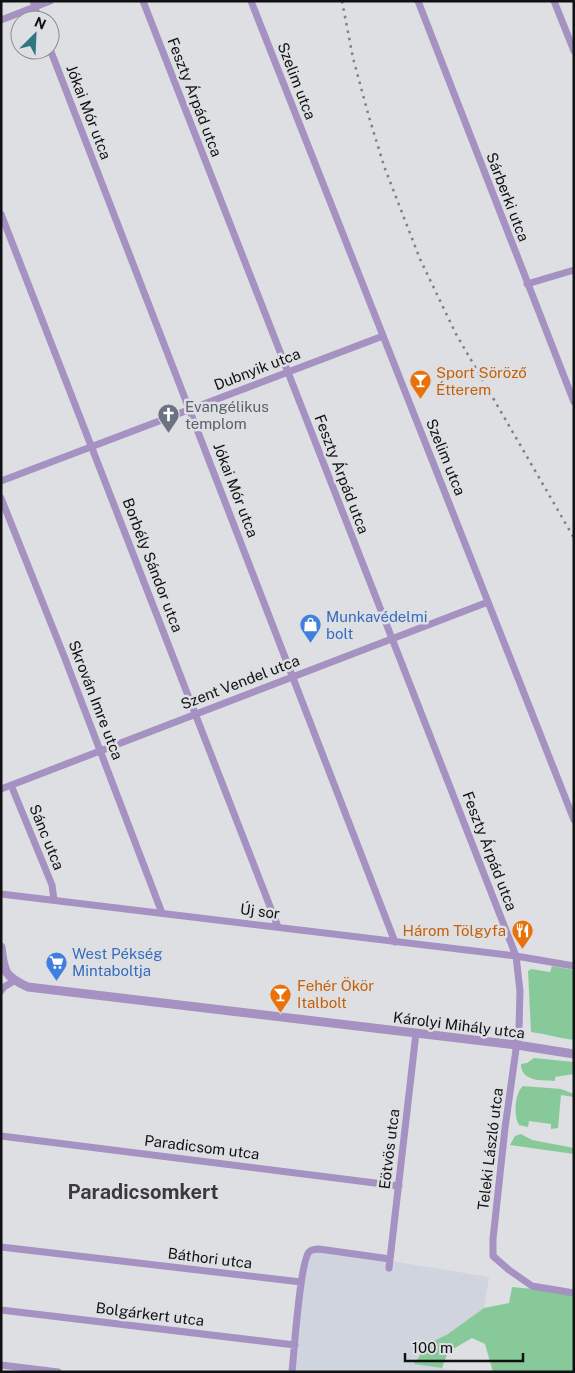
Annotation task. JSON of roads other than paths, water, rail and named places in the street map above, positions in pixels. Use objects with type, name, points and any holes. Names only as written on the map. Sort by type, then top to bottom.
[{"type":"street","points":[[1,20],[33,4],[50,1]]},
{"type":"street","name":"Feszty Árpád utca","points":[[143,1],[516,956],[521,1013],[517,1045]]},
{"type":"street","name":"Szelim utca","points":[[252,1],[574,820]]},
{"type":"street","name":"Sárberki utca","points":[[418,1],[574,402]]},
{"type":"street","points":[[554,1],[574,51]]},
{"type":"street","name":"Jókai Mór utca","points":[[55,60],[294,676],[395,942]]},
{"type":"street","name":"Borbély Sándor utca","points":[[1,214],[278,927]]},
{"type":"street","points":[[527,284],[574,270]]},
{"type":"street","name":"Dubnyik utca","points":[[1,481],[383,336]]},
{"type":"street","name":"Skrován Imre utca","points":[[1,498],[39,590],[162,913]]},
{"type":"street","name":"Szent Vendel utca","points":[[1,789],[488,602]]},
{"type":"street","name":"Sánc utca","points":[[11,785],[52,885],[54,900]]},
{"type":"street","name":"Új sor","points":[[1,894],[516,956],[574,966]]},
{"type":"street","points":[[1,947],[4,970],[14,981]]},
{"type":"street","points":[[1,981],[14,981]]},
{"type":"street","points":[[1,991],[14,981]]},
{"type":"street","name":"Károlyi Mihály utca","points":[[14,981],[28,987],[43,989],[517,1045],[574,1054]]},
{"type":"street","name":"Eötvös utca","points":[[388,1268],[416,1033]]},
{"type":"street","name":"Teleki László utca","points":[[517,1045],[505,1128],[493,1239],[493,1256],[532,1286],[574,1293]]},
{"type":"street","name":"Paradicsom utca","points":[[1,1136],[399,1186]]},
{"type":"street","name":"Báthori utca","points":[[1,1247],[301,1282]]},
{"type":"street","points":[[292,1372],[301,1282],[305,1260],[311,1250],[319,1249],[390,1259]]},
{"type":"street","name":"Bolgárkert utca","points":[[1,1310],[295,1345]]},
{"type":"street","points":[[1,1365],[58,1372]]},
{"type":"railway","points":[[342,1],[353,58],[369,117],[384,166],[420,259],[456,334],[574,538]]},
{"type":"place","name":"Sport Söröző Étterem","points":[[420,400]]},
{"type":"place","name":"Evangélikus templom","points":[[169,434]]},
{"type":"place","name":"Munkavédelmi bolt","points":[[310,644]]},
{"type":"place","name":"Három Tölgyfa","points":[[522,949]]},
{"type":"place","name":"West Pékség Mintaboltja","points":[[56,981]]},
{"type":"place","name":"Fehér Ökör Italbolt","points":[[281,1013]]},
{"type":"district","name":"Paradicsomkert","points":[[143,1192]]}]
